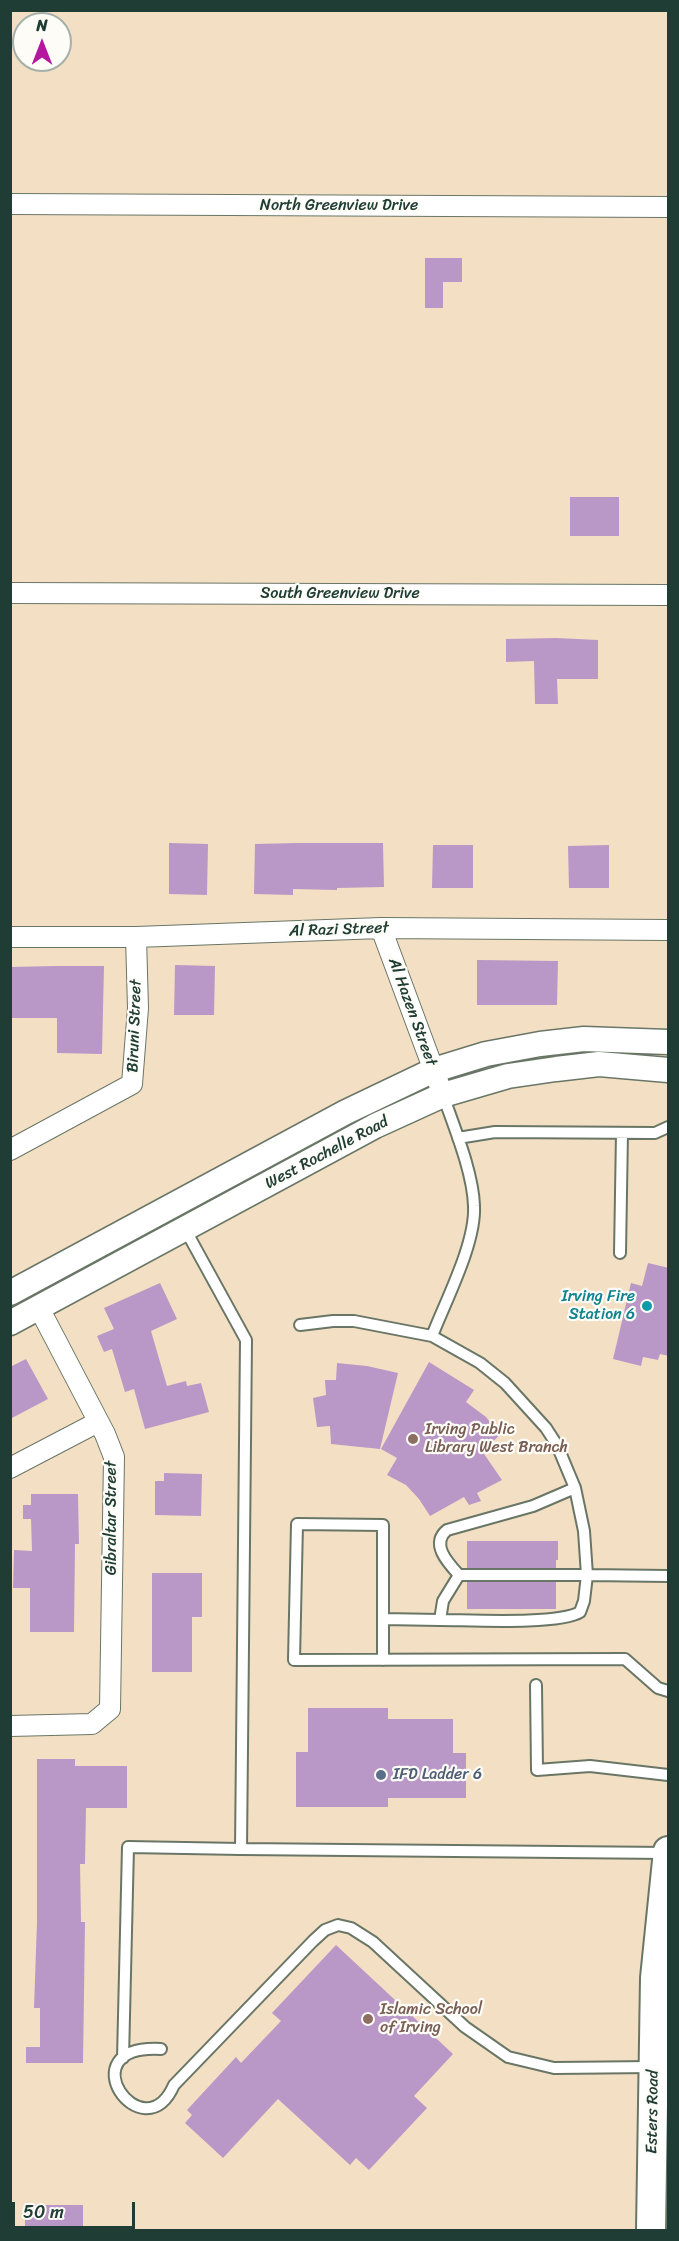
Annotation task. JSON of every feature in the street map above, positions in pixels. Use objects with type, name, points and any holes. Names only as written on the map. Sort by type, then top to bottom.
[{"type":"main road","name":"Esters Road","points":[[651,2230],[661,2067],[655,1978],[668,1852]]},
{"type":"street","name":"North Greenview Drive","points":[[10,204],[669,207]]},
{"type":"street","name":"South Greenview Drive","points":[[10,593],[669,595]]},
{"type":"street","name":"Al Razi Street","points":[[10,937],[136,937],[381,928],[669,930]]},
{"type":"street","name":"Al Hazen Street","points":[[381,928],[443,1095]]},
{"type":"street","name":"Biruni Street","points":[[10,1150],[132,1084],[138,1008],[136,937]]},
{"type":"street","name":"West Rochelle Road","points":[[10,1293],[346,1112],[434,1070],[486,1054],[540,1044],[584,1039],[669,1042]]},
{"type":"street","name":"West Rochelle Road","points":[[10,1323],[375,1126],[443,1095],[508,1076],[599,1064],[669,1070]]},
{"type":"street","name":"Gibraltar Street","points":[[10,1726],[92,1724],[110,1709],[114,1457],[39,1308]]},
{"type":"street","points":[[10,1468],[98,1422]]},
{"type":"lane","points":[[432,1336],[470,1239],[474,1206],[468,1173],[443,1095]]},
{"type":"lane","points":[[458,1138],[495,1131],[655,1133],[669,1127]]},
{"type":"lane","points":[[620,1253],[622,1133]]},
{"type":"lane","points":[[185,1229],[246,1340],[241,1849]]},
{"type":"lane","points":[[300,1324],[354,1321],[432,1336],[480,1363],[505,1383],[546,1428],[557,1445],[575,1488],[584,1531],[586,1575],[584,1601],[580,1612],[569,1617],[524,1620],[383,1619]]},
{"type":"lane","points":[[575,1488],[533,1506],[447,1530],[441,1535],[440,1548],[446,1561],[459,1575],[669,1576]]},
{"type":"lane","points":[[383,1660],[383,1525],[297,1524],[294,1660],[383,1660],[625,1659],[658,1688],[669,1692]]},
{"type":"lane","points":[[440,1620],[443,1601],[459,1575]]},
{"type":"lane","points":[[536,1685],[537,1770],[590,1766],[669,1775]]},
{"type":"lane","points":[[123,2058],[128,1847],[668,1852]]},
{"type":"lane","points":[[161,2049],[140,2049],[123,2058],[117,2066],[115,2076],[120,2094],[126,2102],[145,2108],[163,2102],[174,2085],[313,1941],[325,1930],[338,1925],[351,1928],[373,1942],[465,2027],[508,2057],[554,2068],[661,2067]]},
{"type":"building","points":[[425,258],[462,258],[462,282],[443,282],[443,308],[425,308]]},
{"type":"building","points":[[570,497],[619,497],[619,536],[570,536]]},
{"type":"building","points":[[506,639],[598,640],[598,679],[557,679],[558,704],[535,704],[534,661],[506,662]]},
{"type":"building","points":[[169,843],[208,844],[207,895],[169,894]]},
{"type":"building","points":[[383,843],[384,887],[337,888],[337,890],[293,889],[293,895],[254,894],[255,844]]},
{"type":"building","points":[[433,845],[473,845],[473,888],[432,888]]},
{"type":"building","points":[[609,845],[609,888],[569,888],[568,846]]},
{"type":"building","points":[[477,960],[558,961],[557,1005],[477,1005]]},
{"type":"building","points":[[175,965],[215,966],[214,1015],[174,1015]]},
{"type":"building","points":[[104,966],[102,1054],[57,1053],[57,1018],[10,1018],[10,967]]},
{"type":"building","name":"Irving Fire Station 6","points":[[648,1263],[669,1268],[669,1356],[660,1354],[658,1360],[643,1357],[641,1366],[613,1359],[631,1283],[642,1286]]},
{"type":"building","points":[[160,1283],[177,1319],[151,1331],[167,1386],[186,1381],[187,1386],[201,1383],[209,1412],[145,1429],[134,1389],[125,1392],[112,1349],[104,1352],[97,1336],[114,1329],[104,1308]]},
{"type":"building","points":[[26,1359],[48,1399],[10,1419],[10,1367]]},
{"type":"building","name":"Irving Public Library West Branch","points":[[429,1362],[474,1390],[466,1402],[486,1417],[500,1435],[482,1451],[502,1480],[477,1493],[481,1501],[469,1505],[464,1497],[430,1516],[406,1485],[387,1475],[397,1458],[381,1449]]},
{"type":"building","points":[[337,1363],[367,1366],[398,1373],[380,1449],[331,1444],[330,1426],[317,1427],[313,1398],[326,1395],[325,1380],[336,1380]]},
{"type":"building","points":[[164,1473],[202,1474],[201,1516],[155,1515],[155,1481],[164,1481]]},
{"type":"building","points":[[31,1494],[78,1494],[79,1544],[75,1544],[74,1632],[30,1632],[30,1588],[13,1588],[14,1550],[32,1551],[31,1519],[23,1519],[23,1505],[31,1505]]},
{"type":"building","points":[[467,1541],[558,1541],[556,1568],[467,1568]]},
{"type":"building","points":[[152,1573],[202,1573],[202,1617],[192,1617],[192,1672],[152,1672]]},
{"type":"building","points":[[467,1582],[556,1582],[556,1609],[467,1609]]},
{"type":"building","name":"IFD Ladder 6","points":[[308,1708],[388,1708],[388,1719],[453,1719],[453,1753],[466,1753],[466,1798],[388,1798],[388,1807],[296,1807],[296,1752],[308,1752]]},
{"type":"building","points":[[37,1759],[75,1759],[75,1766],[127,1766],[127,1808],[86,1808],[85,1864],[80,1864],[81,1922],[85,1922],[83,2063],[26,2063],[26,2047],[40,2047],[40,2008],[34,2008],[37,1922]]},
{"type":"building","points":[[336,1945],[453,2054],[414,2096],[427,2108],[369,2170],[356,2158],[350,2165],[278,2099],[223,2158],[185,2123],[192,2115],[187,2110],[236,2057],[241,2063],[281,2021],[272,2013]]},
{"type":"building","points":[[25,2205],[83,2205],[83,2230],[36,2230],[36,2227],[25,2227]]},
{"type":"place","name":"Irving Fire Station 6","points":[[647,1306]]},
{"type":"place","name":"Irving Public Library West Branch","points":[[413,1439]]},
{"type":"place","name":"IFD Ladder 6","points":[[381,1775]]},
{"type":"place","name":"Islamic School of Irving","points":[[368,2019]]}]
